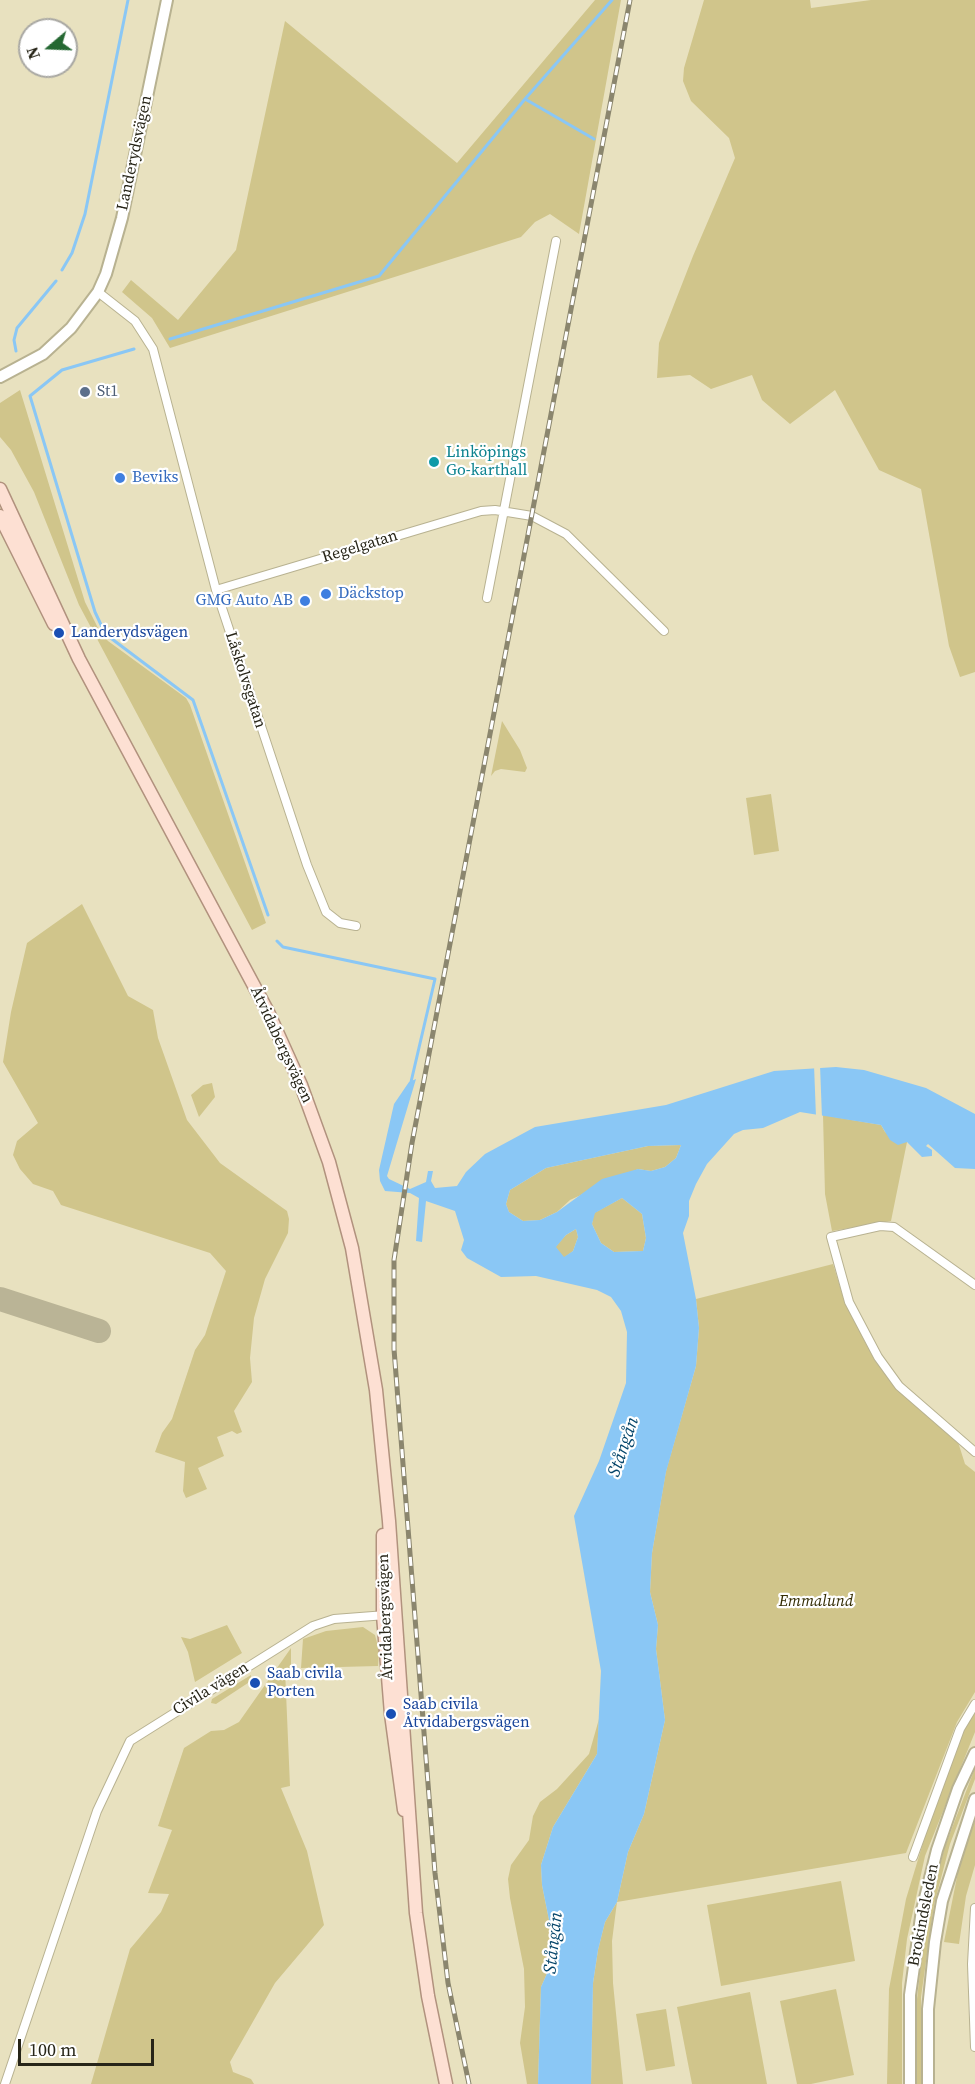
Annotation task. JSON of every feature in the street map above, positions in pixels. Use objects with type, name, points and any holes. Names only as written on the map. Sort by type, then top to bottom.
[{"type":"main road","name":"Landerydsvägen","points":[[0,379],[52,346],[71,328],[98,292],[112,256],[122,218],[167,0]]},
{"type":"main road","name":"Åtvidabergsvägen","points":[[0,489],[79,660],[267,1012],[312,1113],[342,1210],[362,1294],[376,1390],[390,1614],[413,1874],[428,1996],[446,2084]]},
{"type":"main road","name":"Åtvidabergsvägen","points":[[0,516],[59,633],[79,660]]},
{"type":"main road","name":"Brokindsleden","points":[[910,2084],[910,1995],[922,1910],[937,1850],[958,1789],[975,1753]]},
{"type":"main road","name":"Brokindsleden","points":[[928,2084],[928,2009],[935,1942],[942,1901],[975,1799]]},
{"type":"street","points":[[487,598],[556,241]]},
{"type":"street","name":"Låskolvsgatan","points":[[98,292],[135,321],[153,349],[216,590],[276,777],[321,903],[333,920],[356,926]]},
{"type":"street","name":"Regelgatan","points":[[216,590],[481,511],[504,511],[543,520],[566,534],[664,631]]},
{"type":"street","points":[[975,1285],[894,1227],[880,1226],[831,1237],[849,1302],[878,1358],[900,1386],[975,1452]]},
{"type":"street","name":"Civila vägen","points":[[5,2084],[97,1810],[130,1741],[313,1626],[334,1619],[390,1614]]},
{"type":"street","points":[[913,1857],[960,1729],[975,1704]]},
{"type":"street","points":[[975,1908],[972,1974],[975,2047]]},
{"type":"green space","points":[[595,0],[621,0],[579,234],[550,214],[535,222],[521,237],[170,348],[152,318],[122,292],[131,280],[178,320],[236,250],[285,21],[457,163]]},
{"type":"green space","points":[[704,0],[810,0],[811,8],[871,0],[975,0],[975,672],[960,677],[949,646],[921,489],[879,470],[835,390],[790,424],[762,400],[752,375],[711,389],[690,375],[657,378],[659,343],[735,158],[729,138],[691,101],[683,81],[684,68]]},
{"type":"green space","points":[[20,390],[85,602],[100,632],[108,641],[186,698],[190,705],[266,923],[252,930],[79,605],[34,492],[11,450],[0,437],[0,403]]},
{"type":"green space","points":[[502,721],[520,750],[527,768],[525,772],[501,769],[495,771],[491,776]]},
{"type":"green space","points":[[771,794],[779,851],[754,855],[746,798]]},
{"type":"green space","points":[[82,904],[128,996],[153,1010],[158,1038],[187,1120],[220,1163],[287,1211],[289,1219],[288,1233],[265,1279],[254,1318],[250,1358],[252,1382],[234,1411],[242,1432],[237,1434],[232,1431],[217,1437],[224,1456],[198,1468],[207,1489],[186,1498],[183,1491],[185,1462],[155,1452],[162,1433],[172,1419],[195,1350],[205,1335],[226,1271],[210,1253],[61,1205],[53,1191],[33,1184],[20,1169],[13,1155],[17,1141],[38,1123],[3,1062],[11,1012],[27,943]]},
{"type":"green space","points":[[212,1083],[215,1097],[199,1117],[191,1095],[203,1085]]},
{"type":"green space","points":[[823,1115],[881,1125],[885,1132],[907,1142],[891,1221],[832,1231],[825,1194]]},
{"type":"green space","points":[[681,1145],[676,1158],[665,1167],[651,1171],[638,1169],[570,1200],[557,1212],[540,1220],[523,1221],[509,1212],[506,1204],[510,1190],[546,1168],[648,1146]]},
{"type":"green space","points":[[622,1198],[642,1214],[646,1238],[643,1251],[614,1252],[601,1243],[592,1224],[594,1213]]},
{"type":"green space","points":[[576,1229],[578,1237],[573,1251],[564,1258],[555,1247],[566,1235]]},
{"type":"green space","name":"Emmalund","points":[[833,1264],[845,1303],[875,1361],[901,1393],[958,1442],[965,1464],[975,1472],[975,1692],[957,1722],[906,1853],[617,1902],[628,1852],[644,1814],[665,1720],[656,1649],[658,1625],[650,1592],[652,1553],[666,1471],[696,1366],[699,1328],[696,1299]]},
{"type":"green space","points":[[227,1625],[242,1653],[195,1682],[188,1652],[181,1637],[190,1639]]},
{"type":"green space","points":[[363,1627],[375,1635],[379,1651],[378,1666],[301,1668],[303,1639],[326,1631]]},
{"type":"green space","points":[[291,1648],[291,1668],[285,1669],[290,1786],[281,1788],[307,1851],[324,1925],[275,1983],[230,2062],[233,2072],[251,2079],[254,2084],[91,2084],[130,1949],[161,1912],[169,1894],[148,1893],[172,1830],[158,1826],[184,1748],[211,1731],[224,1730],[239,1722]]},
{"type":"green space","points":[[251,1675],[251,1681],[216,1704],[211,1703],[212,1699]]},
{"type":"green space","points":[[975,1711],[975,1732],[925,1856],[907,1939],[902,1983],[902,2084],[887,2084],[889,1989],[906,1899],[930,1820],[963,1733]]},
{"type":"green space","points":[[599,1719],[597,1754],[553,1827],[541,1865],[542,1885],[554,1945],[553,1960],[541,1987],[538,2084],[527,2084],[520,2043],[525,2007],[524,1969],[508,1879],[511,1865],[529,1840],[533,1816],[540,1802],[557,1789],[589,1754]]},
{"type":"green space","points":[[975,1768],[975,1779],[950,1844],[934,1905],[921,1997],[921,2084],[917,2084],[917,1999],[925,1929],[944,1849]]},
{"type":"green space","points":[[975,1820],[975,1865],[966,1896],[959,1944],[944,1942],[959,1867]]},
{"type":"green space","points":[[841,1881],[855,1961],[721,1986],[707,1905]]},
{"type":"green space","points":[[617,1902],[612,1941],[613,1983],[623,2084],[591,2084],[593,1983],[605,1922]]},
{"type":"green space","points":[[836,1989],[854,2075],[811,2084],[797,2084],[780,2001]]},
{"type":"green space","points":[[750,1992],[767,2084],[692,2084],[677,2007]]},
{"type":"green space","points":[[666,2009],[675,2066],[646,2071],[636,2014]]},
{"type":"water","name":"Stångån","points":[[836,1067],[864,1070],[926,1088],[975,1114],[975,1169],[955,1168],[928,1144],[926,1146],[932,1150],[932,1156],[922,1157],[907,1142],[898,1145],[890,1140],[881,1125],[800,1112],[763,1128],[743,1130],[734,1134],[707,1164],[696,1184],[689,1201],[689,1216],[683,1233],[696,1299],[699,1328],[696,1366],[666,1472],[652,1553],[650,1592],[658,1625],[656,1649],[665,1720],[644,1814],[628,1852],[617,1902],[605,1922],[598,1950],[593,1983],[591,2084],[538,2084],[541,1987],[553,1960],[554,1945],[542,1885],[541,1865],[553,1827],[597,1754],[601,1671],[574,1516],[599,1461],[626,1383],[627,1332],[621,1311],[611,1297],[597,1290],[536,1276],[501,1277],[467,1258],[461,1250],[464,1240],[455,1211],[426,1201],[422,1242],[416,1241],[419,1198],[410,1193],[385,1191],[380,1181],[379,1170],[394,1104],[409,1082],[416,1079],[387,1176],[410,1189],[426,1182],[428,1171],[433,1171],[431,1181],[435,1188],[457,1186],[466,1172],[485,1154],[535,1127],[666,1105],[774,1071]],"holes":[[[681,1145],[676,1158],[665,1167],[651,1171],[638,1169],[602,1179],[557,1212],[540,1220],[523,1221],[509,1212],[506,1204],[510,1190],[546,1168],[648,1146]],[[622,1198],[642,1214],[646,1238],[643,1251],[614,1252],[601,1243],[592,1224],[595,1213]],[[576,1229],[578,1237],[573,1251],[564,1257],[556,1247],[566,1235]]]},
{"type":"pier","points":[[814,1065],[820,1065],[822,1118],[816,1117]]},
{"type":"waterway","points":[[62,270],[72,253],[85,214],[128,0]]},
{"type":"waterway","points":[[170,339],[379,276],[525,99],[612,0]]},
{"type":"waterway","points":[[525,99],[594,139]]},
{"type":"waterway","points":[[16,351],[14,340],[17,328],[56,281]]},
{"type":"waterway","points":[[134,349],[62,370],[30,396],[95,612],[103,629],[112,639],[193,700],[268,915]]},
{"type":"waterway","points":[[277,941],[283,947],[435,979],[411,1082]]},
{"type":"taxiway","points":[[0,1299],[99,1331]]},
{"type":"railway","points":[[469,2084],[448,1983],[435,1873],[394,1349],[394,1260],[412,1143],[630,0]]},
{"type":"place","name":"St1","points":[[85,392]]},
{"type":"place","name":"Linköpings Go-karthall","points":[[434,462]]},
{"type":"place","name":"Beviks","points":[[120,478]]},
{"type":"place","name":"Däckstop","points":[[326,594]]},
{"type":"place","name":"GMG Auto AB","points":[[305,601]]},
{"type":"place","name":"Landerydsvägen","points":[[59,633]]},
{"type":"place","name":"Saab civila Porten","points":[[255,1683]]},
{"type":"place","name":"Saab civila Åtvidabergsvägen","points":[[391,1714]]}]
